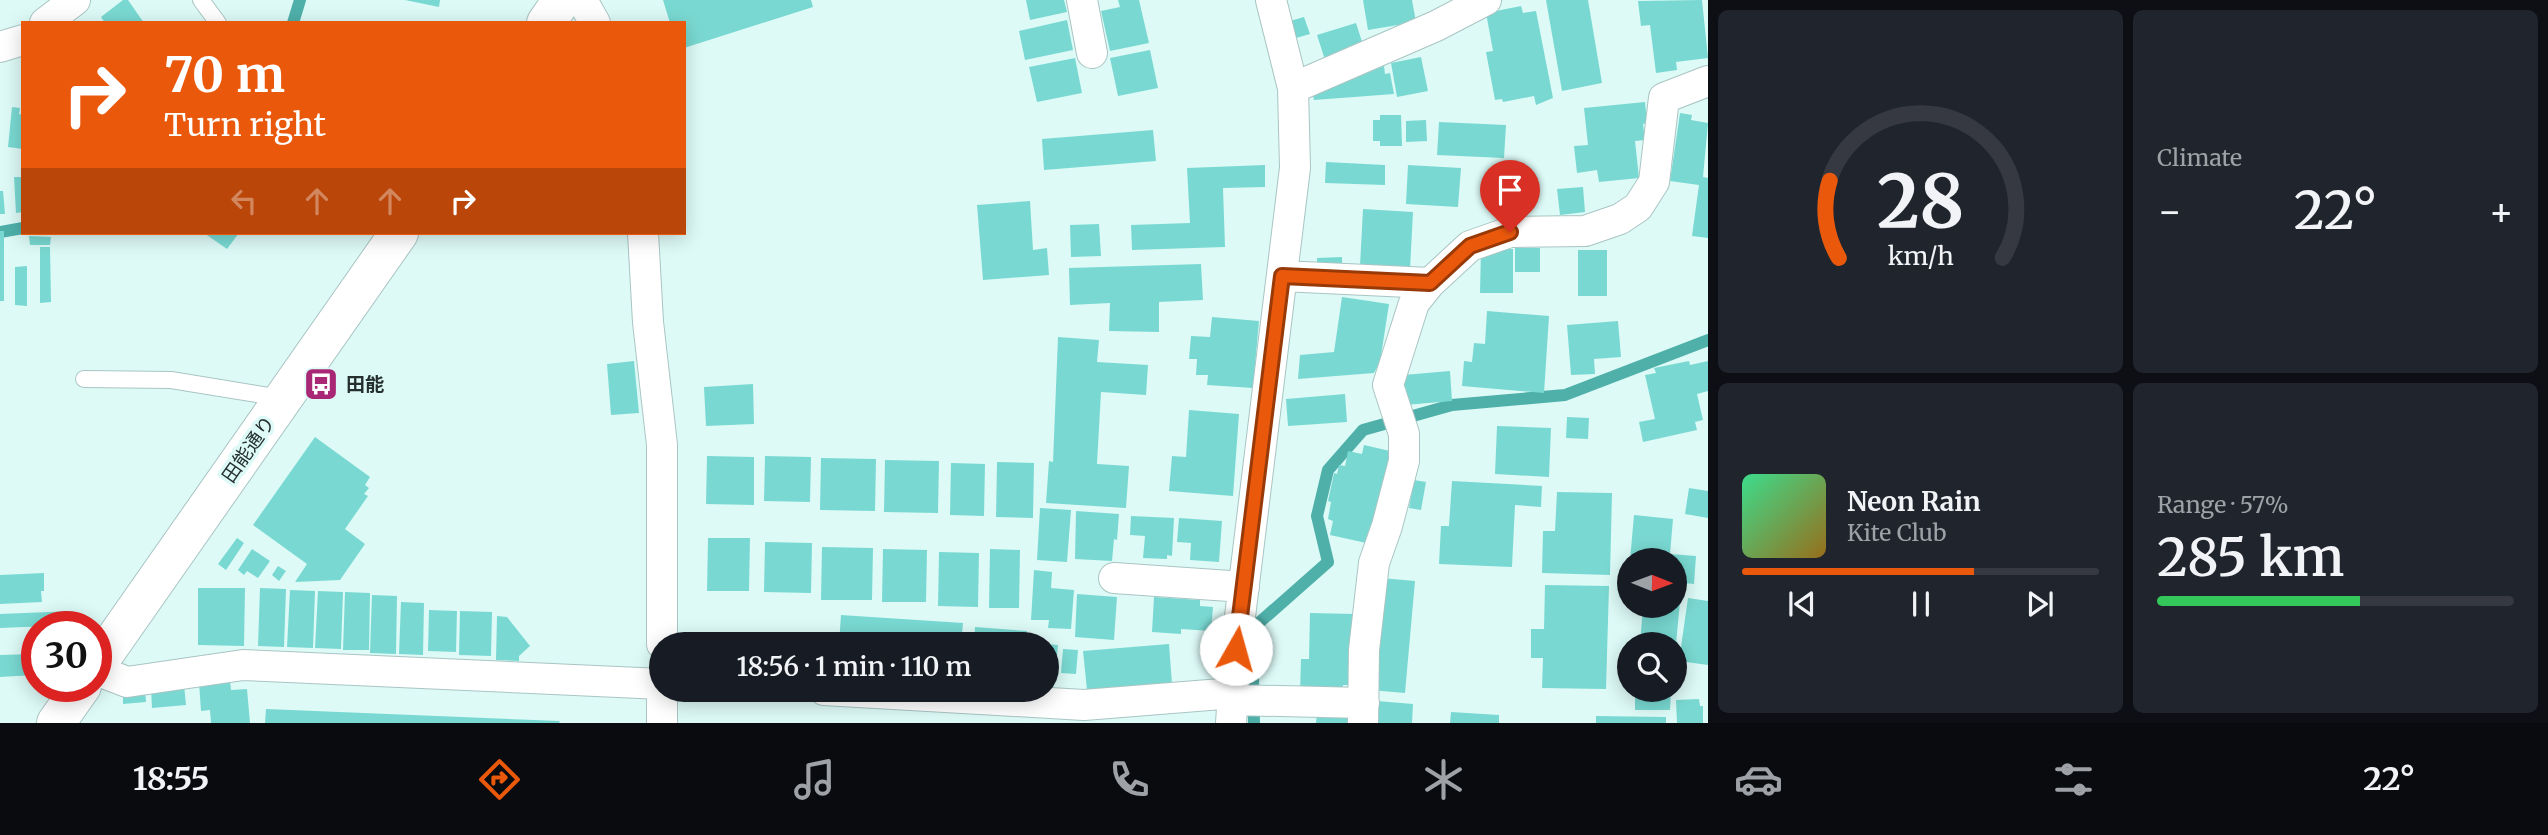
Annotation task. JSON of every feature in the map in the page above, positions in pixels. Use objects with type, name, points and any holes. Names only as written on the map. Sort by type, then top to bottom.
[{"type":"street","points":[[48,21],[75,0]]},
{"type":"street","points":[[547,21],[562,0]]},
{"type":"street","points":[[582,0],[595,21]]},
{"type":"street","points":[[1082,0],[1092,53]]},
{"type":"street","points":[[1233,705],[1236,649],[1295,168],[1293,88],[1271,0]]},
{"type":"street","points":[[1293,88],[1435,13],[1486,0]]},
{"type":"street","points":[[0,47],[21,41]]},
{"type":"street","points":[[1032,702],[1084,705],[1233,705],[1363,713],[1364,650],[1374,563],[1404,461],[1404,434],[1388,385],[1413,303],[1430,283],[1470,246],[1510,232],[1585,231],[1620,219],[1638,207],[1654,181],[1664,98],[1708,81]]},
{"type":"street","name":"田能通り","points":[[112,645],[398,235]]},
{"type":"street","points":[[643,235],[648,322],[662,445],[662,632]]},
{"type":"street","points":[[1282,276],[1430,283]]},
{"type":"street","points":[[1114,578],[1244,587]]},
{"type":"street","points":[[112,675],[127,682],[243,665],[649,683]]},
{"type":"street","points":[[56,723],[71,702]]},
{"type":"street","points":[[662,702],[662,723]]},
{"type":"lane","points":[[201,0],[217,21]]},
{"type":"lane","points":[[84,379],[171,380],[283,398]]},
{"type":"building","points":[[123,0],[128,0],[143,21],[104,21],[101,17]]},
{"type":"building","points":[[405,0],[440,0],[439,7]]},
{"type":"building","points":[[663,0],[811,0],[813,7],[686,47],[686,21],[669,21]]},
{"type":"building","points":[[1026,0],[1064,0],[1067,12],[1030,20]]},
{"type":"building","points":[[1118,0],[1139,0],[1149,43],[1110,51],[1101,11],[1120,7]]},
{"type":"building","points":[[1363,0],[1412,0],[1416,22],[1368,30]]},
{"type":"building","points":[[1546,0],[1588,0],[1602,83],[1562,91]]},
{"type":"building","points":[[1702,0],[1708,58],[1676,62],[1677,70],[1656,73],[1650,25],[1641,26],[1638,1]]},
{"type":"building","points":[[1521,6],[1523,13],[1536,11],[1553,98],[1536,105],[1534,96],[1503,102],[1502,99],[1495,100],[1486,52],[1493,51],[1486,13]]},
{"type":"building","points":[[1304,17],[1310,34],[1296,38],[1290,21]]},
{"type":"building","points":[[1067,20],[1073,50],[1025,60],[1019,31]]},
{"type":"building","points":[[1356,23],[1364,48],[1325,60],[1317,35]]},
{"type":"building","points":[[1150,50],[1158,88],[1118,96],[1110,58]]},
{"type":"building","points":[[1421,57],[1428,91],[1397,97],[1391,63]]},
{"type":"building","points":[[1075,58],[1082,93],[1037,102],[1029,67]]},
{"type":"building","points":[[1384,66],[1385,74],[1390,73],[1394,94],[1314,100],[1313,95]]},
{"type":"building","points":[[1645,102],[1645,140],[1635,141],[1639,178],[1599,182],[1597,170],[1577,173],[1574,146],[1588,145],[1584,108]]},
{"type":"building","points":[[12,107],[20,108],[21,149],[8,147]]},
{"type":"building","points":[[1680,113],[1692,115],[1691,120],[1708,123],[1703,177],[1708,178],[1708,238],[1692,236],[1699,185],[1670,181]]},
{"type":"building","points":[[1380,115],[1401,115],[1402,146],[1380,146],[1380,141],[1373,141],[1373,120],[1380,120]]},
{"type":"building","points":[[1426,120],[1427,141],[1406,142],[1406,121]]},
{"type":"building","points":[[1439,122],[1506,125],[1504,158],[1437,155]]},
{"type":"building","points":[[1153,130],[1156,161],[1044,170],[1042,139]]},
{"type":"building","points":[[1326,162],[1385,165],[1385,185],[1325,183]]},
{"type":"building","points":[[1265,165],[1265,187],[1223,188],[1225,247],[1132,250],[1131,225],[1190,223],[1187,168]]},
{"type":"building","points":[[1408,165],[1461,168],[1458,207],[1406,204]]},
{"type":"building","points":[[14,177],[21,177],[21,212],[16,213]]},
{"type":"building","points":[[1583,187],[1585,212],[1560,215],[1557,189]]},
{"type":"building","points":[[0,191],[3,191],[5,214],[0,214]]},
{"type":"building","points":[[1030,201],[1033,250],[1047,248],[1049,275],[983,280],[977,205]]},
{"type":"building","points":[[1363,209],[1413,212],[1410,269],[1360,266]]},
{"type":"building","points":[[1099,224],[1101,256],[1071,257],[1070,225]]},
{"type":"building","points":[[0,231],[4,231],[4,301],[0,301]]},
{"type":"building","points":[[207,235],[238,235],[227,249]]},
{"type":"building","points":[[29,236],[51,237],[50,245],[30,245]]},
{"type":"building","points":[[40,247],[50,247],[51,302],[40,303]]},
{"type":"building","points":[[1515,248],[1540,248],[1540,272],[1515,272]]},
{"type":"building","points":[[1481,249],[1513,249],[1513,293],[1480,293]]},
{"type":"building","points":[[1578,250],[1607,250],[1607,296],[1578,296]]},
{"type":"building","points":[[1342,257],[1342,269],[1317,269],[1317,258]]},
{"type":"building","points":[[1201,264],[1203,300],[1159,302],[1159,332],[1109,331],[1110,303],[1070,305],[1069,268]]},
{"type":"building","points":[[27,266],[27,306],[15,305],[15,267]]},
{"type":"building","points":[[1342,297],[1389,304],[1380,362],[1374,373],[1298,379],[1300,355],[1334,352]]},
{"type":"building","points":[[1487,311],[1549,316],[1544,393],[1462,386],[1464,361],[1472,362],[1474,343],[1485,344]]},
{"type":"building","points":[[1212,317],[1259,321],[1253,388],[1207,385],[1208,375],[1196,375],[1197,359],[1189,359],[1191,336],[1210,337]]},
{"type":"building","points":[[1618,321],[1621,357],[1594,359],[1595,374],[1571,375],[1567,325]]},
{"type":"building","points":[[1058,337],[1099,340],[1097,362],[1148,365],[1146,395],[1101,392],[1097,464],[1129,466],[1126,508],[1046,503],[1049,461],[1053,462]]},
{"type":"building","points":[[634,361],[639,413],[611,415],[607,364]]},
{"type":"building","points":[[1689,361],[1690,365],[1708,361],[1708,391],[1697,394],[1703,420],[1695,422],[1697,430],[1643,442],[1639,422],[1655,419],[1645,375],[1656,373],[1654,368]]},
{"type":"building","points":[[1450,371],[1452,401],[1405,405],[1403,375]]},
{"type":"building","points":[[753,384],[754,424],[706,426],[704,387]]},
{"type":"building","points":[[1345,394],[1347,422],[1288,426],[1286,399]]},
{"type":"building","points":[[1189,410],[1239,414],[1233,496],[1169,491],[1172,456],[1186,457]]},
{"type":"building","points":[[1567,417],[1589,418],[1588,439],[1566,438]]},
{"type":"building","points":[[1497,426],[1551,428],[1549,477],[1495,474]]},
{"type":"building","points":[[315,437],[370,477],[365,485],[369,488],[364,494],[368,496],[345,529],[365,544],[340,580],[295,582],[307,564],[253,525]]},
{"type":"building","points":[[1364,445],[1390,451],[1371,544],[1330,535],[1333,521],[1328,519],[1331,502],[1328,501],[1334,473],[1337,474],[1339,465],[1345,466],[1348,451],[1362,454]]},
{"type":"building","points":[[707,456],[754,457],[754,505],[706,504]]},
{"type":"building","points":[[765,456],[811,457],[810,502],[764,501]]},
{"type":"building","points":[[821,458],[876,459],[875,511],[820,510]]},
{"type":"building","points":[[885,460],[939,461],[938,513],[884,512]]},
{"type":"building","points":[[997,462],[1034,463],[1033,518],[996,517]]},
{"type":"building","points":[[951,463],[985,464],[984,516],[950,515]]},
{"type":"building","points":[[1414,480],[1426,482],[1421,510],[1409,508]]},
{"type":"building","points":[[1452,481],[1542,486],[1541,507],[1515,505],[1512,567],[1439,564],[1441,526],[1449,526]]},
{"type":"building","points":[[1689,488],[1708,491],[1708,518],[1685,514]]},
{"type":"building","points":[[1557,492],[1612,493],[1610,575],[1542,573],[1543,531],[1555,531]]},
{"type":"building","points":[[1040,508],[1071,510],[1067,562],[1037,560]]},
{"type":"building","points":[[1076,511],[1119,514],[1112,561],[1075,559]]},
{"type":"building","points":[[1634,515],[1673,519],[1671,548],[1631,548]]},
{"type":"building","points":[[1131,516],[1174,518],[1172,556],[1167,555],[1167,559],[1143,558],[1145,536],[1130,535]]},
{"type":"building","points":[[1179,518],[1222,521],[1219,562],[1190,560],[1191,543],[1177,542]]},
{"type":"building","points":[[237,538],[244,543],[226,570],[218,564]]},
{"type":"building","points":[[708,538],[750,538],[749,591],[707,591]]},
{"type":"building","points":[[765,542],[812,543],[811,593],[764,592]]},
{"type":"building","points":[[822,547],[873,548],[872,600],[821,600]]},
{"type":"building","points":[[252,549],[270,561],[258,578],[247,571],[244,575],[238,570]]},
{"type":"building","points":[[883,549],[927,550],[926,602],[882,602]]},
{"type":"building","points":[[990,549],[1020,550],[1019,608],[989,608]]},
{"type":"building","points":[[939,552],[979,553],[978,607],[938,606]]},
{"type":"building","points":[[1687,555],[1696,556],[1694,584],[1687,583]]},
{"type":"building","points":[[278,566],[286,571],[279,581],[272,575]]},
{"type":"building","points":[[1034,570],[1052,572],[1051,588],[1074,590],[1071,629],[1048,628],[1049,620],[1031,620]]},
{"type":"building","points":[[44,573],[42,602],[0,604],[0,575]]},
{"type":"building","points":[[1381,578],[1415,581],[1405,693],[1370,690]]},
{"type":"building","points":[[1545,585],[1609,586],[1606,689],[1542,688],[1543,658],[1531,658],[1531,629],[1544,629]]},
{"type":"building","points":[[198,588],[245,588],[244,646],[198,645]]},
{"type":"building","points":[[260,588],[286,589],[284,647],[258,646]]},
{"type":"building","points":[[290,590],[315,591],[313,648],[287,647]]},
{"type":"building","points":[[318,591],[343,592],[341,649],[315,648]]},
{"type":"building","points":[[345,592],[370,593],[369,650],[343,650]]},
{"type":"building","points":[[1077,594],[1117,597],[1114,640],[1075,637]]},
{"type":"building","points":[[372,595],[397,596],[396,654],[370,653]]},
{"type":"building","points":[[1154,597],[1200,600],[1200,606],[1213,607],[1211,631],[1181,629],[1181,634],[1152,632]]},
{"type":"building","points":[[1688,598],[1708,601],[1708,665],[1687,662],[1687,632],[1683,632]]},
{"type":"building","points":[[401,602],[424,603],[423,655],[399,654]]},
{"type":"building","points":[[429,610],[457,611],[456,652],[428,651]]},
{"type":"building","points":[[460,611],[492,612],[491,656],[459,655]]},
{"type":"building","points":[[21,613],[21,627],[0,628],[0,614]]},
{"type":"building","points":[[1310,613],[1355,614],[1353,685],[1343,685],[1343,693],[1300,693],[1301,659],[1309,659]]},
{"type":"building","points":[[841,615],[963,623],[962,632],[840,632]]},
{"type":"building","points":[[497,616],[507,617],[530,646],[519,656],[519,661],[496,660]]},
{"type":"building","points":[[1642,618],[1678,618],[1677,632],[1641,632]]},
{"type":"building","points":[[975,627],[1027,631],[1027,632],[975,632]]},
{"type":"building","points":[[1169,644],[1172,684],[1087,690],[1083,651]]},
{"type":"building","points":[[1063,649],[1078,650],[1076,674],[1061,673]]},
{"type":"building","points":[[21,654],[21,676],[0,677],[0,655]]},
{"type":"building","points":[[230,680],[231,690],[247,689],[250,723],[211,723],[210,710],[201,711],[199,682]]},
{"type":"building","points":[[184,685],[186,705],[152,708],[151,688]]},
{"type":"building","points":[[145,690],[146,702],[123,704],[123,692]]},
{"type":"building","points":[[1699,699],[1700,706],[1703,706],[1703,723],[1677,723],[1676,702],[1687,702],[1687,700]]},
{"type":"building","points":[[1377,701],[1413,704],[1412,723],[1375,723]]},
{"type":"building","points":[[1635,702],[1670,702],[1670,710],[1635,710]]},
{"type":"building","points":[[266,709],[560,721],[265,723]]},
{"type":"building","points":[[1317,712],[1359,714],[1359,723],[1316,723]]},
{"type":"building","points":[[1451,712],[1499,715],[1499,723],[1450,723]]},
{"type":"building","points":[[1596,716],[1666,717],[1666,723],[1596,723]]},
{"type":"waterway","points":[[294,21],[300,0]]},
{"type":"waterway","points":[[0,232],[21,228]]},
{"type":"waterway","points":[[1254,723],[1252,629],[1328,562],[1317,516],[1328,470],[1363,430],[1452,405],[1565,395],[1708,340]]},
{"type":"place","name":"田能","points":[[321,384]]},
{"type":"route","points":[[1236,649],[1282,276],[1430,283],[1470,246],[1510,232]]}]
